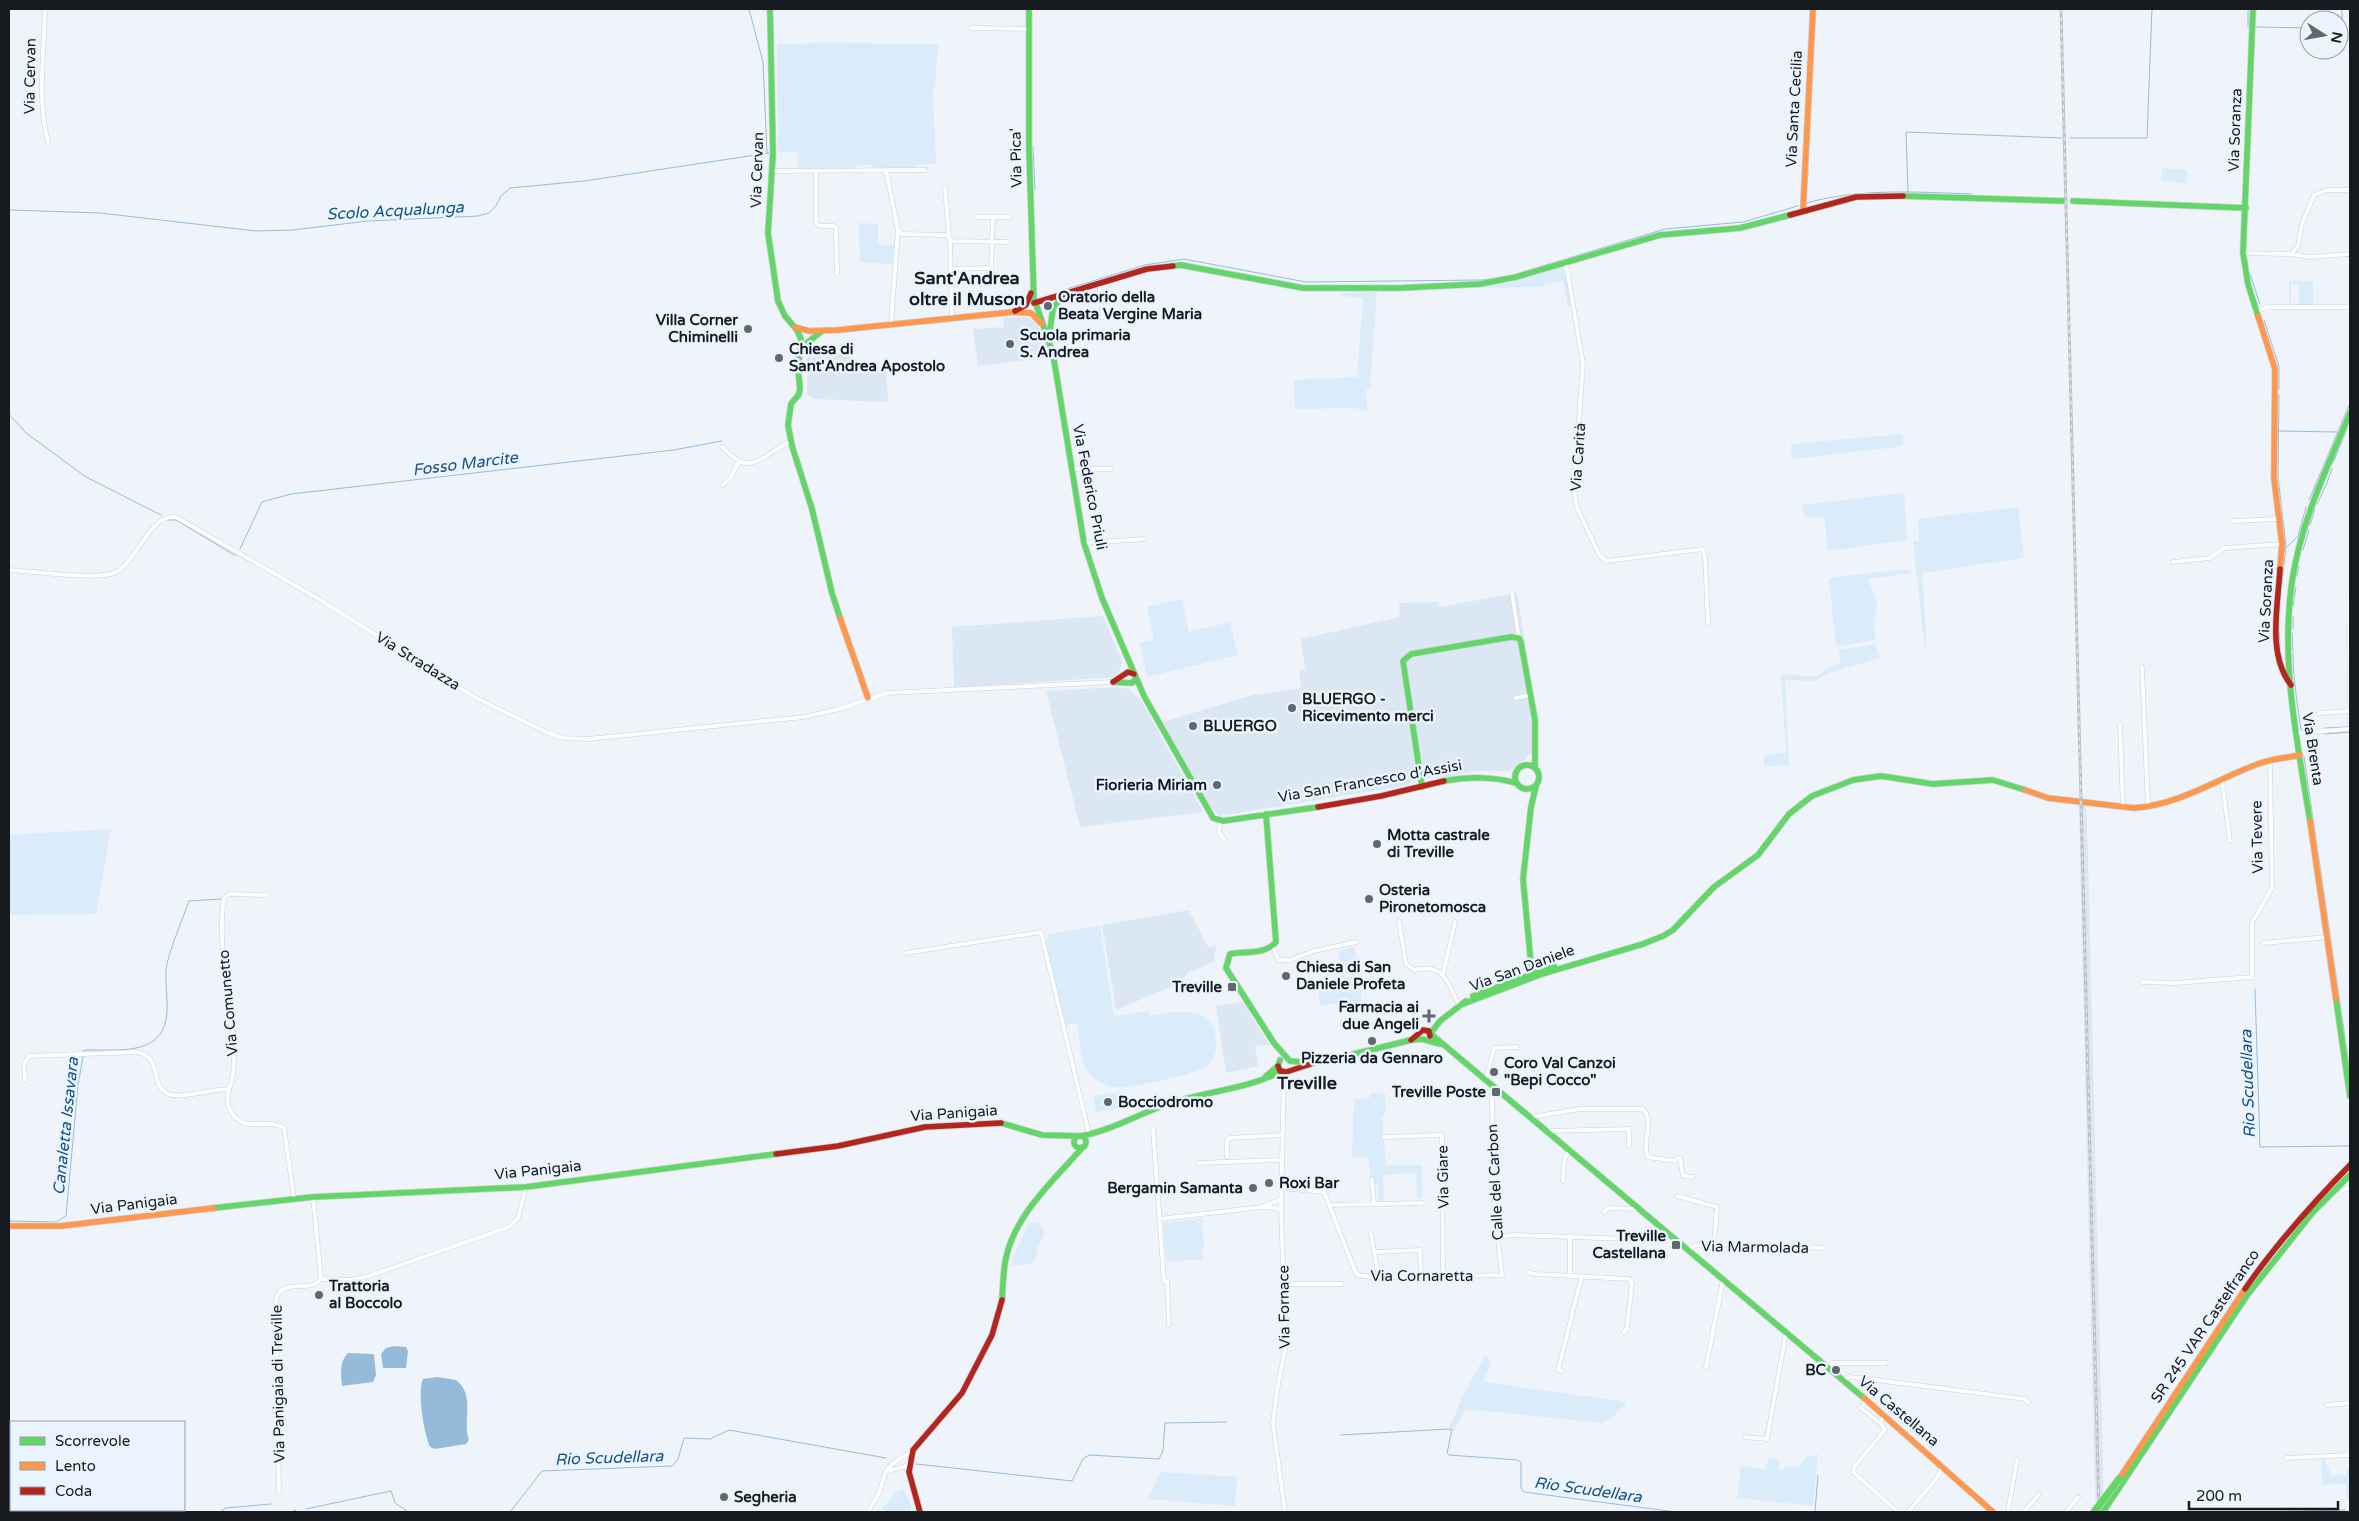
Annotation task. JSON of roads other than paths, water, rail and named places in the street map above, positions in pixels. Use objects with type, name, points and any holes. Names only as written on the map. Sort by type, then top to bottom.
[{"type":"main road","name":"Via Cervan","points":[[770,9],[773,153],[768,228],[774,283],[778,301],[785,316],[794,327],[806,336]]},
{"type":"main road","name":"Via Pica'","points":[[1029,9],[1032,307]]},
{"type":"main road","name":"Via Santa Cecilia","points":[[1803,210],[1814,9]]},
{"type":"main road","name":"Via Soranza","points":[[2253,9],[2243,253],[2246,276],[2275,369],[2274,478],[2282,544],[2276,637],[2282,672],[2291,685]]},
{"type":"main road","points":[[868,698],[832,593],[812,509],[791,442],[788,415],[791,404],[799,394],[800,355],[806,336],[822,331],[1013,312],[1147,269],[1181,265],[1303,288],[1437,286],[1491,282],[1566,263],[1660,235],[1740,228],[1843,200],[1876,196],[2063,201]]},
{"type":"main road","points":[[2073,202],[2246,208]]},
{"type":"main road","points":[[1050,344],[1051,314],[1055,303],[1065,294]]},
{"type":"main road","name":"Via Federico Priuli","points":[[1032,307],[1042,324],[1050,344],[1084,543],[1124,652]]},
{"type":"main road","name":"Via Brenta","points":[[2350,413],[2313,501],[2297,556],[2289,616],[2291,685],[2297,734],[2350,1096]]},
{"type":"main road","points":[[1422,787],[1403,666],[1406,658],[1411,654],[1511,637],[1518,638],[1535,720],[1535,768],[1539,776],[1536,786],[1524,789],[1516,783],[1515,775],[1518,770],[1525,766],[1534,750]]},
{"type":"main road","points":[[1124,652],[1124,680],[1144,696]]},
{"type":"main road","points":[[1124,652],[1144,696],[1200,798],[1217,820]]},
{"type":"main road","points":[[1113,682],[1130,672],[1135,676]]},
{"type":"main road","points":[[1113,682],[1133,682],[1135,676]]},
{"type":"main road","points":[[2123,808],[2148,807],[2180,798],[2222,781],[2247,768],[2300,755]]},
{"type":"main road","points":[[1525,766],[1535,768]]},
{"type":"main road","name":"Via San Francesco d'Assisi","points":[[1501,777],[1518,770]]},
{"type":"main road","name":"Via San Daniele","points":[[1462,1005],[1549,970],[1652,942],[1673,930],[1714,887],[1744,868],[1758,855],[1789,814],[1812,796],[1852,780],[1881,776],[1933,784],[1993,780],[2048,798],[2123,808]]},
{"type":"main road","name":"Via San Francesco d'Assisi","points":[[1217,820],[1364,799],[1463,777],[1501,777],[1516,783]]},
{"type":"main road","name":"Via San Daniele","points":[[1426,1035],[1474,996],[1523,976],[1534,969],[1523,879],[1531,807],[1536,786]]},
{"type":"main road","name":"Via San Daniele","points":[[1524,789],[1530,798],[1531,807]]},
{"type":"main road","points":[[1266,814],[1276,942],[1273,947],[1265,950],[1239,951],[1230,954],[1226,968],[1274,1043],[1289,1060],[1291,1068],[1282,1068]]},
{"type":"main road","points":[[1518,983],[1518,980],[1534,969],[1549,970]]},
{"type":"main road","points":[[920,1512],[910,1476],[909,1463],[914,1450],[962,1393],[996,1324],[1002,1299],[1006,1256],[1010,1241],[1026,1214],[1084,1146],[1101,1132],[1172,1103],[1256,1080],[1282,1068],[1313,1063],[1426,1035]]},
{"type":"main road","name":"Via Castellana","points":[[1426,1035],[1549,1130],[1866,1401],[1882,1420],[1942,1466],[1993,1512]]},
{"type":"main road","points":[[1274,1043],[1282,1068]]},
{"type":"main road","points":[[1289,1060],[1313,1063]]},
{"type":"main road","points":[[1282,1068],[1289,1060]]},
{"type":"main road","name":"Via Panigaia","points":[[9,1226],[60,1226],[294,1198],[526,1187],[838,1146],[925,1127],[1001,1123],[1042,1135],[1065,1137],[1101,1132]]},
{"type":"main road","points":[[1073,1159],[1075,1139],[1083,1136],[1086,1139],[1084,1146]]},
{"type":"main road","points":[[1065,1137],[1075,1144],[1084,1146]]},
{"type":"main road","name":"SR 245 VAR Castelfranco","points":[[2103,1512],[2121,1481],[2261,1266],[2300,1217],[2350,1165]]},
{"type":"main road","name":"SR 245 VAR Castelfranco","points":[[2094,1512],[2121,1481],[2263,1274],[2306,1221],[2350,1175]]},
{"type":"street","name":"Via Cervan","points":[[45,9],[42,113],[48,142]]},
{"type":"street","points":[[972,28],[1028,29]]},
{"type":"street","points":[[771,171],[925,170]]},
{"type":"street","points":[[885,171],[898,230],[891,324]]},
{"type":"street","points":[[816,172],[816,223],[820,226],[833,226],[836,228],[837,274]]},
{"type":"street","points":[[945,188],[951,268],[952,319]]},
{"type":"street","points":[[2291,254],[2298,246],[2302,224],[2314,195],[2327,190],[2350,190]]},
{"type":"street","points":[[976,217],[1010,217]]},
{"type":"street","points":[[951,268],[990,269],[993,217]]},
{"type":"street","points":[[898,230],[902,234],[1008,242]]},
{"type":"street","points":[[2243,253],[2291,254],[2309,257],[2350,254]]},
{"type":"street","name":"Via Carità","points":[[1566,263],[1583,364],[1574,488],[1577,508],[1600,556],[1607,562],[1703,549],[1705,556],[1708,623]]},
{"type":"street","points":[[1091,319],[1103,317],[1099,284]]},
{"type":"street","points":[[2257,311],[2269,307],[2350,307]]},
{"type":"street","points":[[722,447],[739,461],[745,462],[762,459],[781,445],[791,442]]},
{"type":"street","points":[[723,484],[731,478],[739,461]]},
{"type":"street","points":[[1072,469],[1110,469]]},
{"type":"street","name":"Via Stradazza","points":[[9,570],[88,575],[114,574],[128,562],[159,522],[168,516],[176,517],[322,601],[476,698],[563,738],[588,739],[636,735],[804,717],[846,707],[868,698]]},
{"type":"street","points":[[2233,521],[2279,519]]},
{"type":"street","points":[[1084,543],[1144,540]]},
{"type":"street","name":"Via Soranza","points":[[2174,562],[2210,558],[2224,548],[2282,544]]},
{"type":"street","points":[[1512,593],[1518,638]]},
{"type":"street","points":[[2349,598],[2350,725]]},
{"type":"street","points":[[2142,667],[2148,807]]},
{"type":"street","points":[[868,698],[887,694],[1113,682]]},
{"type":"street","points":[[1516,698],[1530,694]]},
{"type":"street","points":[[2319,714],[2350,711]]},
{"type":"street","points":[[2120,725],[2123,808]]},
{"type":"street","points":[[2297,734],[2350,729]]},
{"type":"street","name":"Via Tevere","points":[[2142,982],[2176,983],[2252,977],[2252,923],[2272,888],[2270,761]]},
{"type":"street","points":[[2222,781],[2230,841]]},
{"type":"street","points":[[1217,820],[1219,832],[1224,839]]},
{"type":"street","name":"Via Comunetto","points":[[267,896],[229,894],[224,898],[222,937],[234,1050],[233,1076],[228,1089],[231,1110],[237,1119],[246,1123],[276,1124],[284,1128],[294,1198]]},
{"type":"street","points":[[1399,921],[1406,964],[1414,970],[1428,967],[1443,974],[1462,1005]]},
{"type":"street","points":[[1443,974],[1455,922]]},
{"type":"street","points":[[906,953],[1042,932],[1083,1136]]},
{"type":"street","points":[[2264,943],[2328,937]]},
{"type":"street","points":[[1273,947],[1278,960],[1290,960],[1314,951],[1356,942]]},
{"type":"street","points":[[1489,1083],[1494,1048],[1517,1047]]},
{"type":"street","points":[[25,1080],[24,1064],[29,1056],[137,1052],[146,1054],[150,1058],[160,1085],[167,1093],[178,1095],[228,1089]]},
{"type":"street","name":"Via Fornace","points":[[1282,1068],[1281,1209],[1286,1345],[1277,1390],[1273,1424],[1285,1512]]},
{"type":"street","name":"Calle del Carbon","points":[[1489,1083],[1493,1193],[1502,1275],[1500,1276]]},
{"type":"street","points":[[1532,1117],[1580,1109],[1643,1109],[1648,1121],[1646,1144],[1648,1158],[1675,1161],[1680,1158],[1683,1176],[1693,1177]]},
{"type":"street","points":[[1152,1129],[1164,1281],[1167,1281],[1169,1325]]},
{"type":"street","points":[[1549,1130],[1629,1129],[1629,1146]]},
{"type":"street","name":"Via Giare","points":[[1384,1137],[1442,1135],[1443,1277]]},
{"type":"street","points":[[1227,1157],[1227,1140],[1230,1138],[1283,1136]]},
{"type":"street","points":[[1564,1181],[1564,1158],[1572,1150]]},
{"type":"street","points":[[1198,1163],[1282,1160]]},
{"type":"street","points":[[1372,1180],[1374,1203]]},
{"type":"street","name":"Via Panigaia di Treville","points":[[279,1492],[276,1297],[282,1290],[315,1284],[321,1279],[352,1280],[369,1276],[509,1227],[518,1218],[526,1187]]},
{"type":"street","points":[[2342,1191],[2350,1187]]},
{"type":"street","name":"Via Cornaretta","points":[[1281,1188],[1319,1190],[1327,1196],[1356,1274],[1379,1278],[1500,1276]]},
{"type":"street","points":[[1677,1196],[1717,1207],[1714,1244]]},
{"type":"street","points":[[313,1197],[321,1279]]},
{"type":"street","points":[[1158,1219],[1262,1206],[1281,1199]]},
{"type":"street","points":[[1329,1205],[1422,1203]]},
{"type":"street","points":[[1262,1206],[1281,1209]]},
{"type":"street","points":[[1604,1212],[1608,1208],[1640,1209]]},
{"type":"street","points":[[1650,1238],[1659,1233],[1660,1226]]},
{"type":"street","points":[[1371,1234],[1379,1278]]},
{"type":"street","points":[[1497,1237],[1514,1235],[1570,1236],[1650,1238],[1659,1240],[1669,1234]]},
{"type":"street","points":[[1570,1236],[1570,1275]]},
{"type":"street","name":"Via Marmolada","points":[[1688,1250],[1696,1245],[1714,1244],[1823,1248]]},
{"type":"street","points":[[1375,1252],[1420,1250],[1421,1277]]},
{"type":"street","points":[[1528,1272],[1535,1274],[1629,1279],[1631,1281],[1627,1326],[1624,1333]]},
{"type":"street","points":[[1562,1371],[1558,1370],[1582,1276]]},
{"type":"street","points":[[1706,1366],[1723,1280]]},
{"type":"street","points":[[1284,1284],[1342,1284]]},
{"type":"street","points":[[1746,1437],[1767,1439],[1786,1333]]},
{"type":"street","points":[[1827,1368],[1832,1364],[1886,1363]]},
{"type":"street","points":[[1843,1382],[1848,1377],[1861,1378],[2025,1399],[2028,1402]]},
{"type":"street","points":[[2327,1405],[2350,1403]]},
{"type":"street","points":[[1882,1420],[1885,1430],[1854,1467],[1855,1476],[1898,1512]]},
{"type":"street","points":[[868,1512],[880,1493],[884,1477],[892,1464],[914,1450]]},
{"type":"street","points":[[2286,1458],[2350,1456]]},
{"type":"street","points":[[900,1460],[909,1463]]},
{"type":"street","points":[[2008,1512],[2018,1460]]},
{"type":"street","points":[[884,1477],[890,1470],[901,1468],[909,1463]]},
{"type":"street","points":[[1908,1512],[1937,1478],[1942,1466]]},
{"type":"street","points":[[901,1468],[910,1476]]},
{"type":"street","points":[[2024,1512],[2039,1494]]},
{"type":"street","points":[[2066,1512],[2078,1497]]},
{"type":"water","points":[[394,1346],[406,1347],[408,1351],[406,1368],[383,1368],[381,1354],[386,1348]]},
{"type":"water","points":[[348,1353],[374,1354],[376,1375],[373,1382],[342,1386],[342,1364]]},
{"type":"water","points":[[437,1377],[456,1380],[462,1386],[467,1400],[467,1432],[469,1440],[466,1444],[435,1449],[430,1447],[422,1413],[421,1385],[423,1379]]},
{"type":"waterway","points":[[749,9],[763,62],[767,153]]},
{"type":"waterway","points":[[2070,138],[2147,138],[2152,9]]},
{"type":"waterway","points":[[2248,9],[2248,27]]},
{"type":"waterway","points":[[2256,27],[2299,28]]},
{"type":"waterway","points":[[1908,192],[1906,132],[2062,138]]},
{"type":"waterway","points":[[1033,146],[1035,190]]},
{"type":"waterway","name":"Scolo Acqualunga","points":[[9,210],[100,213],[256,231],[292,230],[368,221],[478,216],[489,213],[496,206],[501,196],[510,188],[584,181],[769,153]]},
{"type":"waterway","points":[[1806,203],[1827,198],[1868,193],[1972,194]]},
{"type":"waterway","points":[[1516,274],[1665,229],[1743,222],[1798,206]]},
{"type":"waterway","points":[[2344,256],[2350,257]]},
{"type":"waterway","points":[[1057,292],[1145,265],[1184,259],[1306,282],[1481,280],[1497,278]]},
{"type":"waterway","points":[[2250,274],[2260,304]]},
{"type":"waterway","points":[[2264,320],[2279,366],[2279,389]]},
{"type":"waterway","points":[[2279,395],[2278,477],[2286,545],[2282,583]]},
{"type":"waterway","points":[[2309,500],[2350,403]]},
{"type":"waterway","name":"Fosso Marcite","points":[[9,414],[26,433],[86,477],[161,515]]},
{"type":"waterway","points":[[2333,463],[2347,429]]},
{"type":"waterway","points":[[2279,431],[2337,432]]},
{"type":"waterway","name":"Fosso Marcite","points":[[240,549],[262,502],[291,494],[674,450],[722,441]]},
{"type":"waterway","points":[[2317,504],[2332,468]]},
{"type":"waterway","points":[[2287,547],[2298,536],[2306,507]]},
{"type":"waterway","points":[[2310,525],[2315,509]]},
{"type":"waterway","name":"Fosso Marcite","points":[[168,520],[176,520],[236,556]]},
{"type":"waterway","points":[[2303,550],[2309,530]]},
{"type":"waterway","points":[[2297,576],[2299,567]]},
{"type":"waterway","points":[[2293,606],[2296,587]]},
{"type":"waterway","points":[[2293,617],[2293,629]]},
{"type":"waterway","points":[[2279,632],[2280,645]]},
{"type":"waterway","points":[[2292,633],[2293,651]]},
{"type":"waterway","points":[[2293,653],[2297,700],[2301,729],[2303,730]]},
{"type":"waterway","points":[[2325,728],[2347,727]]},
{"type":"waterway","points":[[2325,734],[2350,732]]},
{"type":"waterway","points":[[2304,757],[2350,1071]]},
{"type":"waterway","name":"Canaletta Issavara","points":[[84,1053],[84,1050],[121,1050],[145,1045],[162,1032],[167,1008],[167,963],[189,901],[221,899]]},
{"type":"waterway","name":"Rio Scudellara","points":[[2255,989],[2260,1147],[2350,1146]]},
{"type":"waterway","name":"Canaletta Issavara","points":[[9,1221],[56,1222],[66,1216],[78,1085],[83,1057]]},
{"type":"waterway","name":"Rio Scudellara","points":[[916,1464],[1072,1481],[1083,1459],[1089,1455],[1159,1459],[1163,1451],[1165,1423],[1226,1422]]},
{"type":"waterway","name":"Rio Scudellara","points":[[1341,1435],[1449,1429],[1452,1430],[1447,1453],[1449,1455],[1518,1460],[1521,1463],[1521,1488],[1524,1492],[1676,1512]]},
{"type":"waterway","name":"Rio Scudellara","points":[[510,1512],[542,1471],[672,1466],[678,1459],[684,1438],[710,1439],[729,1430],[886,1458]]},
{"type":"waterway","name":"Rio Scudellara","points":[[1815,1512],[1818,1475]]},
{"type":"waterway","name":"Rio Scudellara","points":[[306,1509],[391,1491],[395,1503],[406,1510],[406,1512]]},
{"type":"waterway","name":"Rio Scudellara","points":[[220,1512],[226,1508],[271,1504]]},
{"type":"waterway","name":"Rio Scudellara","points":[[291,1512],[296,1510]]},
{"type":"waterway","name":"Rio Scudellara","points":[[2264,1512],[2345,1510]]},
{"type":"railway","points":[[2061,9],[2099,1512]]},
{"type":"railway","points":[[98,1511],[119,1512]]},
{"type":"railway","points":[[148,1511],[169,1512]]},
{"type":"place","name":"Oratorio della Beata Vergine Maria","points":[[1048,306]]},
{"type":"place","name":"Villa Corner Chiminelli","points":[[748,329]]},
{"type":"place","name":"Scuola primaria S. Andrea","points":[[1010,344]]},
{"type":"place","name":"Chiesa di Sant'Andrea Apostolo","points":[[779,358]]},
{"type":"place","name":"BLUERGO - Ricevimento merci","points":[[1292,708]]},
{"type":"place","name":"BLUERGO","points":[[1193,726]]},
{"type":"place","name":"Fiorieria Miriam","points":[[1217,785]]},
{"type":"place","name":"Motta castrale di Treville","points":[[1377,844]]},
{"type":"place","name":"Osteria Pironetomosca","points":[[1369,899]]},
{"type":"place","name":"Chiesa di San Daniele Profeta","points":[[1286,976]]},
{"type":"place","name":"Treville","points":[[1232,987]]},
{"type":"place","name":"Farmacia ai due Angeli","points":[[1429,1016]]},
{"type":"place","name":"Pizzeria da Gennaro","points":[[1372,1041]]},
{"type":"place","name":"Coro Val Canzoi \"Bepi Cocco\"","points":[[1494,1072]]},
{"type":"place","name":"Treville Poste","points":[[1496,1092]]},
{"type":"place","name":"Bocciodromo","points":[[1108,1102]]},
{"type":"place","name":"Roxi Bar","points":[[1269,1183]]},
{"type":"place","name":"Bergamin Samanta","points":[[1253,1188]]},
{"type":"place","name":"Treville Castellana","points":[[1676,1245]]},
{"type":"place","name":"Trattoria al Boccolo","points":[[319,1295]]},
{"type":"place","name":"BC","points":[[1836,1370]]},
{"type":"place","name":"Segheria","points":[[724,1497]]},
{"type":"district","name":"Sant'Andrea oltre il Muson","points":[[967,288]]},
{"type":"district","name":"Treville","points":[[1307,1083]]}]
